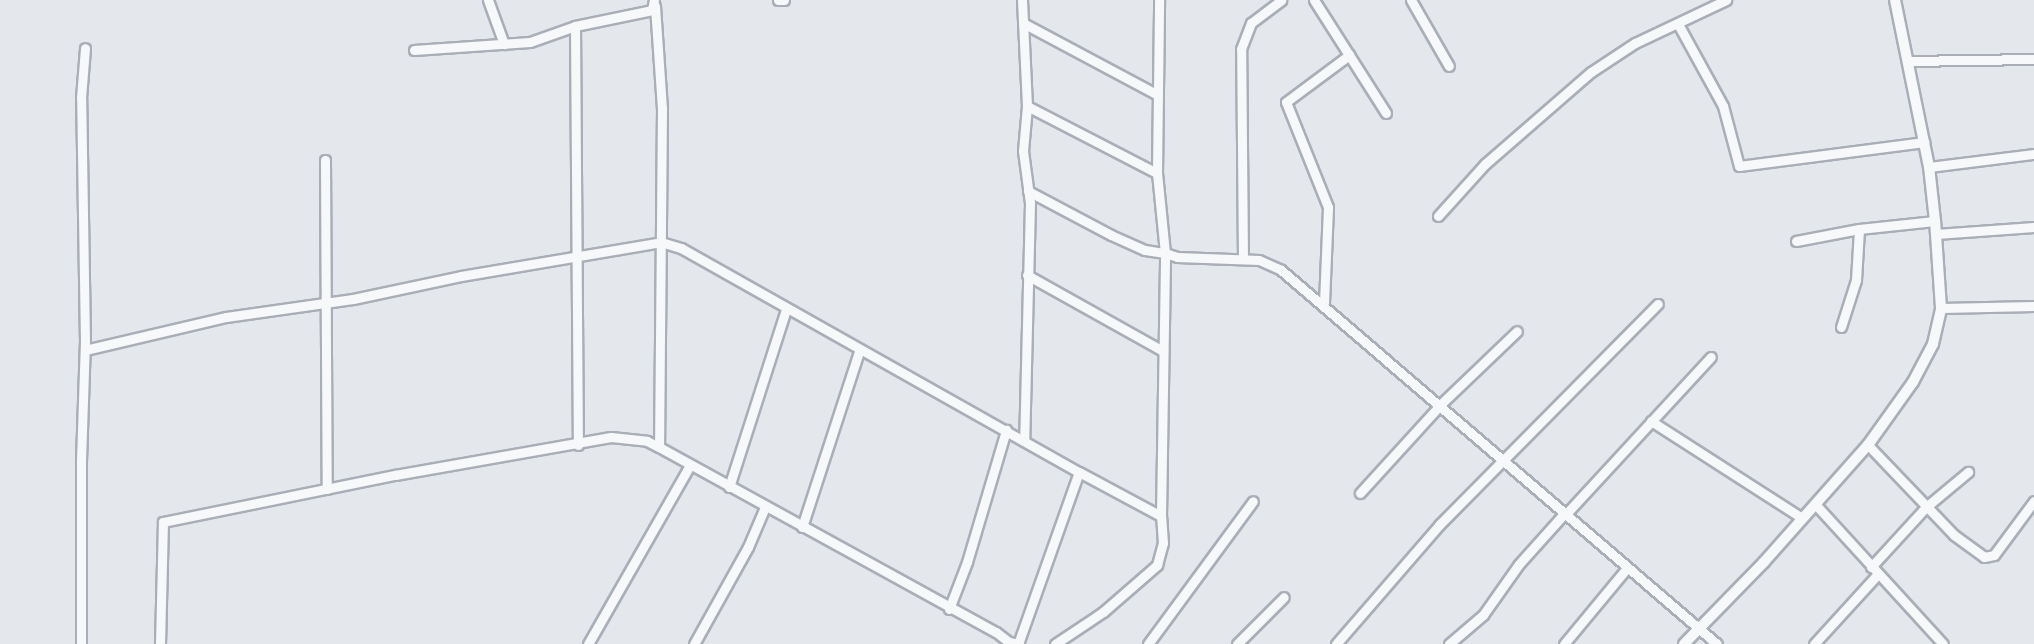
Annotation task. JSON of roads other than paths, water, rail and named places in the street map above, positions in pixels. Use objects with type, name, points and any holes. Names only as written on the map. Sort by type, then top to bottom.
[{"type":"street","points":[[488,0],[504,44]]},
{"type":"street","points":[[778,0],[784,0]]},
{"type":"street","points":[[1022,0],[1027,106],[1023,151],[1028,190],[1024,441]]},
{"type":"street","points":[[1055,644],[1102,612],[1157,565],[1163,543],[1161,516],[1165,253],[1157,173],[1159,0]]},
{"type":"street","points":[[1243,259],[1241,49],[1251,23],[1281,0]]},
{"type":"street","points":[[1314,0],[1386,113]]},
{"type":"street","points":[[1411,0],[1449,66]]},
{"type":"street","points":[[1438,216],[1485,164],[1592,72],[1635,43],[1726,0]]},
{"type":"street","points":[[1684,644],[1696,628],[1764,562],[1868,445],[1924,363],[1933,344],[1941,308],[1935,220],[1929,167],[1895,0]]},
{"type":"street","points":[[414,50],[530,42],[654,3],[661,59],[662,242],[659,447]]},
{"type":"street","points":[[1023,23],[1158,94]]},
{"type":"street","points":[[1678,24],[1723,106],[1739,166],[1924,142]]},
{"type":"street","points":[[575,26],[578,445]]},
{"type":"street","points":[[81,644],[85,350],[81,98],[85,48]]},
{"type":"street","points":[[1324,303],[1328,207],[1286,102],[1349,55]]},
{"type":"street","points":[[1907,62],[2034,59]]},
{"type":"street","points":[[1027,106],[1157,173]]},
{"type":"street","points":[[1929,167],[2034,154]]},
{"type":"street","points":[[325,160],[327,489]]},
{"type":"street","points":[[1028,190],[1111,235],[1145,250],[1177,257],[1243,259],[1269,263],[1324,303],[1504,458],[1564,515],[1717,644]]},
{"type":"street","points":[[1796,241],[1858,229],[1935,220]]},
{"type":"street","points":[[1936,234],[2034,227]]},
{"type":"street","points":[[1841,327],[1856,280],[1858,229]]},
{"type":"street","points":[[85,350],[226,317],[326,302],[662,242],[681,248],[786,309],[1161,516]]},
{"type":"street","points":[[1027,275],[1163,351]]},
{"type":"street","points":[[1336,644],[1504,458],[1658,304]]},
{"type":"street","points":[[1941,308],[2034,306]]},
{"type":"street","points":[[729,487],[786,309]]},
{"type":"street","points":[[1360,493],[1441,404],[1517,331]]},
{"type":"street","points":[[802,527],[860,349]]},
{"type":"street","points":[[1449,644],[1483,615],[1519,564],[1711,357]]},
{"type":"street","points":[[1651,421],[1802,518]]},
{"type":"street","points":[[949,609],[967,562],[1006,430]]},
{"type":"street","points":[[160,644],[163,522],[327,489],[578,445],[611,437],[647,441],[659,447],[949,609],[996,632],[1009,642],[1018,644],[1079,472]]},
{"type":"street","points":[[1868,445],[1954,535],[1990,557],[2034,501]]},
{"type":"street","points":[[588,644],[690,465]]},
{"type":"street","points":[[1814,644],[1926,507],[1968,472]]},
{"type":"street","points":[[1149,644],[1253,501]]},
{"type":"street","points":[[1816,505],[1943,644]]},
{"type":"street","points":[[694,644],[748,547],[765,507]]},
{"type":"street","points":[[1564,644],[1626,568]]},
{"type":"street","points":[[1237,644],[1284,597]]}]
